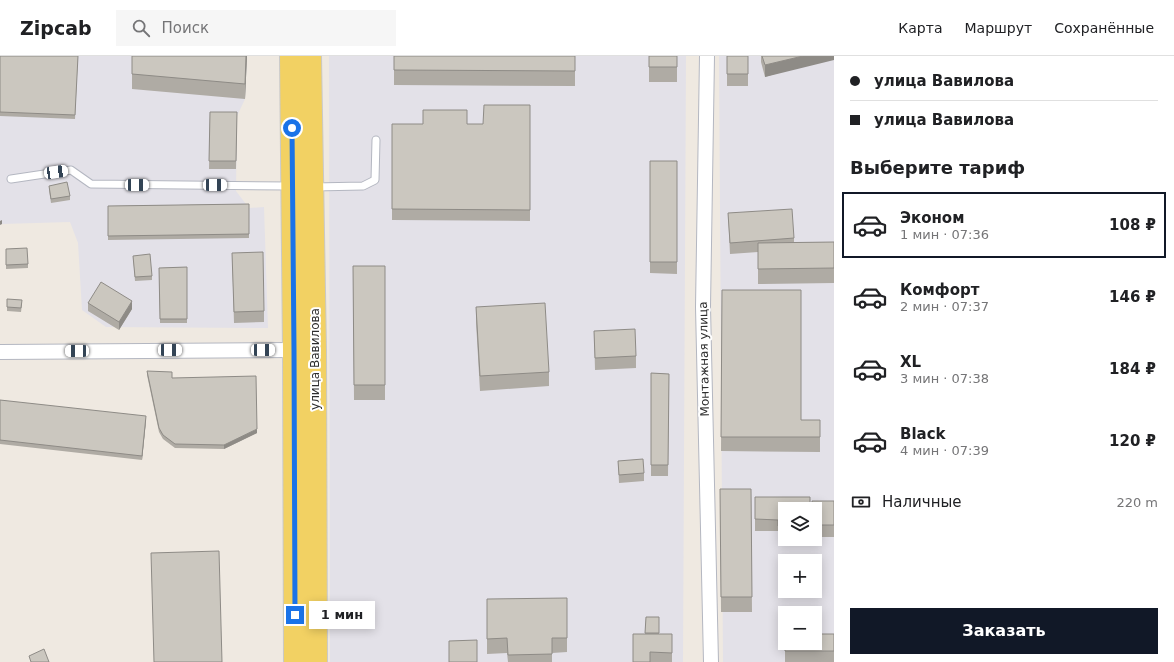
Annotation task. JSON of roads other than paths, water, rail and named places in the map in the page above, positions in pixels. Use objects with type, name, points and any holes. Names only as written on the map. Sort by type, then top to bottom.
[{"type":"main road","name":"улица Вавилова","points":[[291,56],[315,350],[316,662]]},
{"type":"main road","name":"улица Вавилова","points":[[295,662],[294,350],[310,56]]},
{"type":"street","name":"Монтажная улица","points":[[707,56],[703,307],[711,662]]},
{"type":"street","name":"улица Вавилова","points":[[0,352],[294,350]]},
{"type":"lane","points":[[11,179],[71,170],[91,184],[363,186],[376,180],[376,140]]}]
